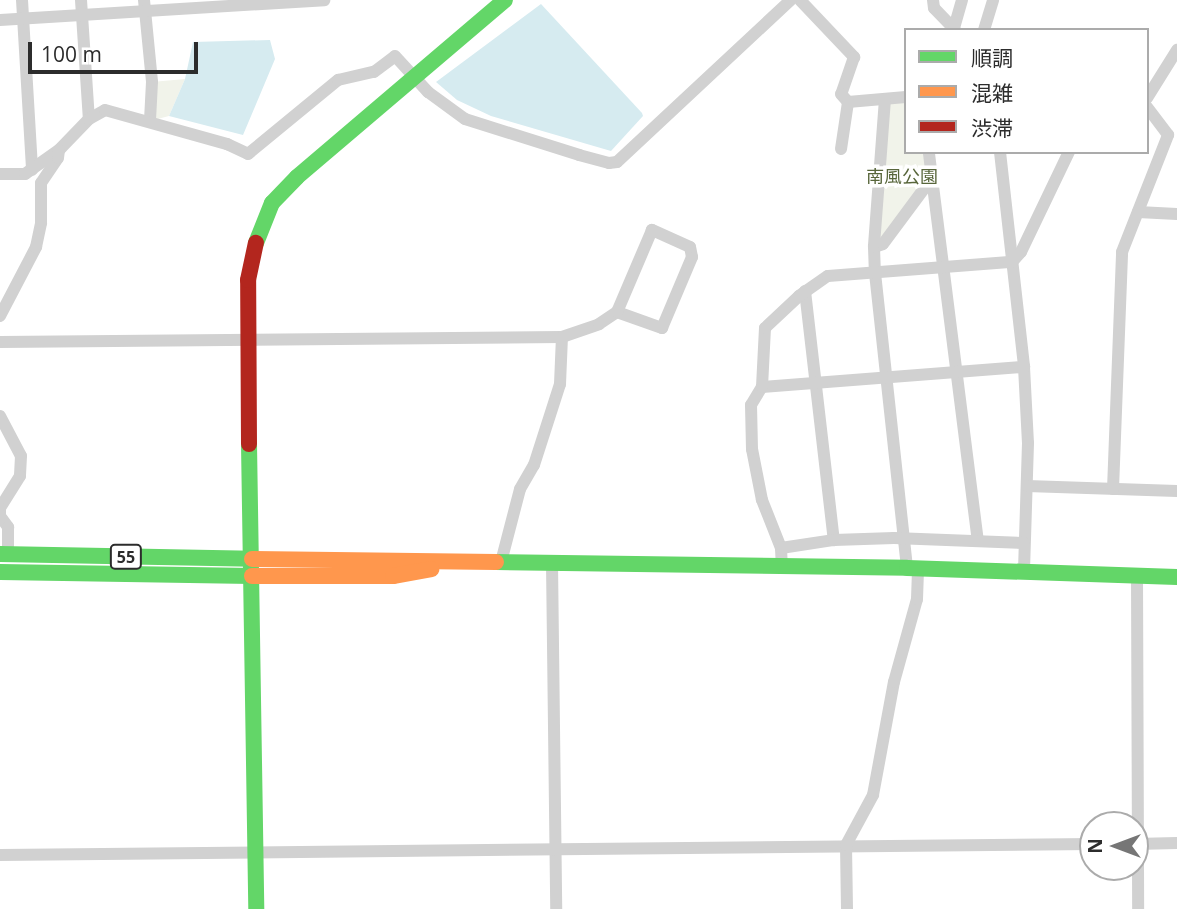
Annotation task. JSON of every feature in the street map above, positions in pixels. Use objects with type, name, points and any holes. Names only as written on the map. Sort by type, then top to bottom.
[{"type":"street","points":[[22,0],[32,170]]},
{"type":"street","points":[[81,0],[89,119]]},
{"type":"street","points":[[0,20],[82,15],[144,6],[324,0]]},
{"type":"street","points":[[256,909],[248,341],[248,280],[252,253],[272,203],[318,157],[415,79],[505,0]]},
{"type":"street","points":[[0,174],[25,174],[32,170],[60,149],[89,119],[105,110],[227,144],[248,154],[338,80],[374,72],[395,56],[428,92],[465,119],[579,155],[609,163],[617,162],[791,0]]},
{"type":"street","points":[[800,0],[853,57],[841,94],[848,102],[841,149]]},
{"type":"street","points":[[933,0],[934,8],[953,28]]},
{"type":"street","points":[[954,28],[962,0]]},
{"type":"street","points":[[985,28],[993,0]]},
{"type":"street","points":[[144,6],[152,82],[149,121]]},
{"type":"street","points":[[1149,95],[1177,50]]},
{"type":"street","points":[[848,102],[904,97]]},
{"type":"street","points":[[847,909],[846,845],[873,795],[894,682],[917,599],[905,540],[884,377],[875,273],[874,247],[885,99]]},
{"type":"street","points":[[1113,489],[1122,251],[1173,135],[1149,109]]},
{"type":"street","points":[[0,316],[36,247],[41,223],[41,183],[58,158],[60,149]]},
{"type":"street","points":[[929,154],[978,541]]},
{"type":"street","points":[[1000,154],[1024,367],[1027,485],[1024,571]]},
{"type":"street","points":[[782,568],[781,548],[769,523],[755,470],[751,405],[762,387],[765,328],[805,291],[828,275],[1012,262],[1021,252],[1068,154]]},
{"type":"street","points":[[874,247],[883,244],[932,178]]},
{"type":"street","points":[[1138,212],[1177,214]]},
{"type":"street","points":[[0,342],[562,337],[599,324],[618,312],[652,230],[690,247],[692,257],[662,328],[618,312]]},
{"type":"street","points":[[805,291],[834,540]]},
{"type":"street","points":[[496,562],[520,489],[534,465],[560,384],[562,337]]},
{"type":"street","points":[[762,387],[1024,367]]},
{"type":"street","points":[[0,416],[21,456],[20,476],[0,508],[0,516],[8,527],[4,554]]},
{"type":"street","points":[[1027,485],[1177,491]]},
{"type":"street","points":[[781,548],[834,540],[1024,543]]},
{"type":"street","name":"55","points":[[4,554],[252,568]]},
{"type":"street","points":[[252,568],[496,562],[1024,571],[1177,577]]},
{"type":"street","points":[[552,564],[556,909]]},
{"type":"street","name":"55","points":[[0,572],[252,568]]},
{"type":"street","points":[[1137,576],[1137,811]]},
{"type":"street","points":[[1149,844],[1177,843]]},
{"type":"street","points":[[0,855],[1079,844]]},
{"type":"street","points":[[1138,881],[1138,909]]},
{"type":"green space","points":[[185,79],[169,116],[150,121],[152,82]]},
{"type":"green space","name":"南風公園","points":[[904,97],[904,154],[929,154],[932,178],[874,247],[885,99]]},
{"type":"shaded area","points":[[541,4],[642,113],[643,116],[611,151],[491,116],[457,100],[436,82]]},
{"type":"shaded area","points":[[270,40],[275,59],[243,135],[169,116],[185,79],[193,42]]},
{"type":"traffic: fast","points":[[256,243],[272,203],[297,177],[505,0]]},
{"type":"traffic: fast","points":[[249,444],[256,909]]},
{"type":"traffic: fast","points":[[0,554],[252,559]]},
{"type":"traffic: fast","points":[[496,562],[907,568],[1177,577]]},
{"type":"traffic: fast","points":[[0,572],[252,576]]},
{"type":"traffic: slow","points":[[252,559],[496,562]]},
{"type":"traffic: slow","points":[[252,576],[393,576],[431,569]]},
{"type":"traffic: jam","points":[[249,444],[248,280],[256,243]]}]
